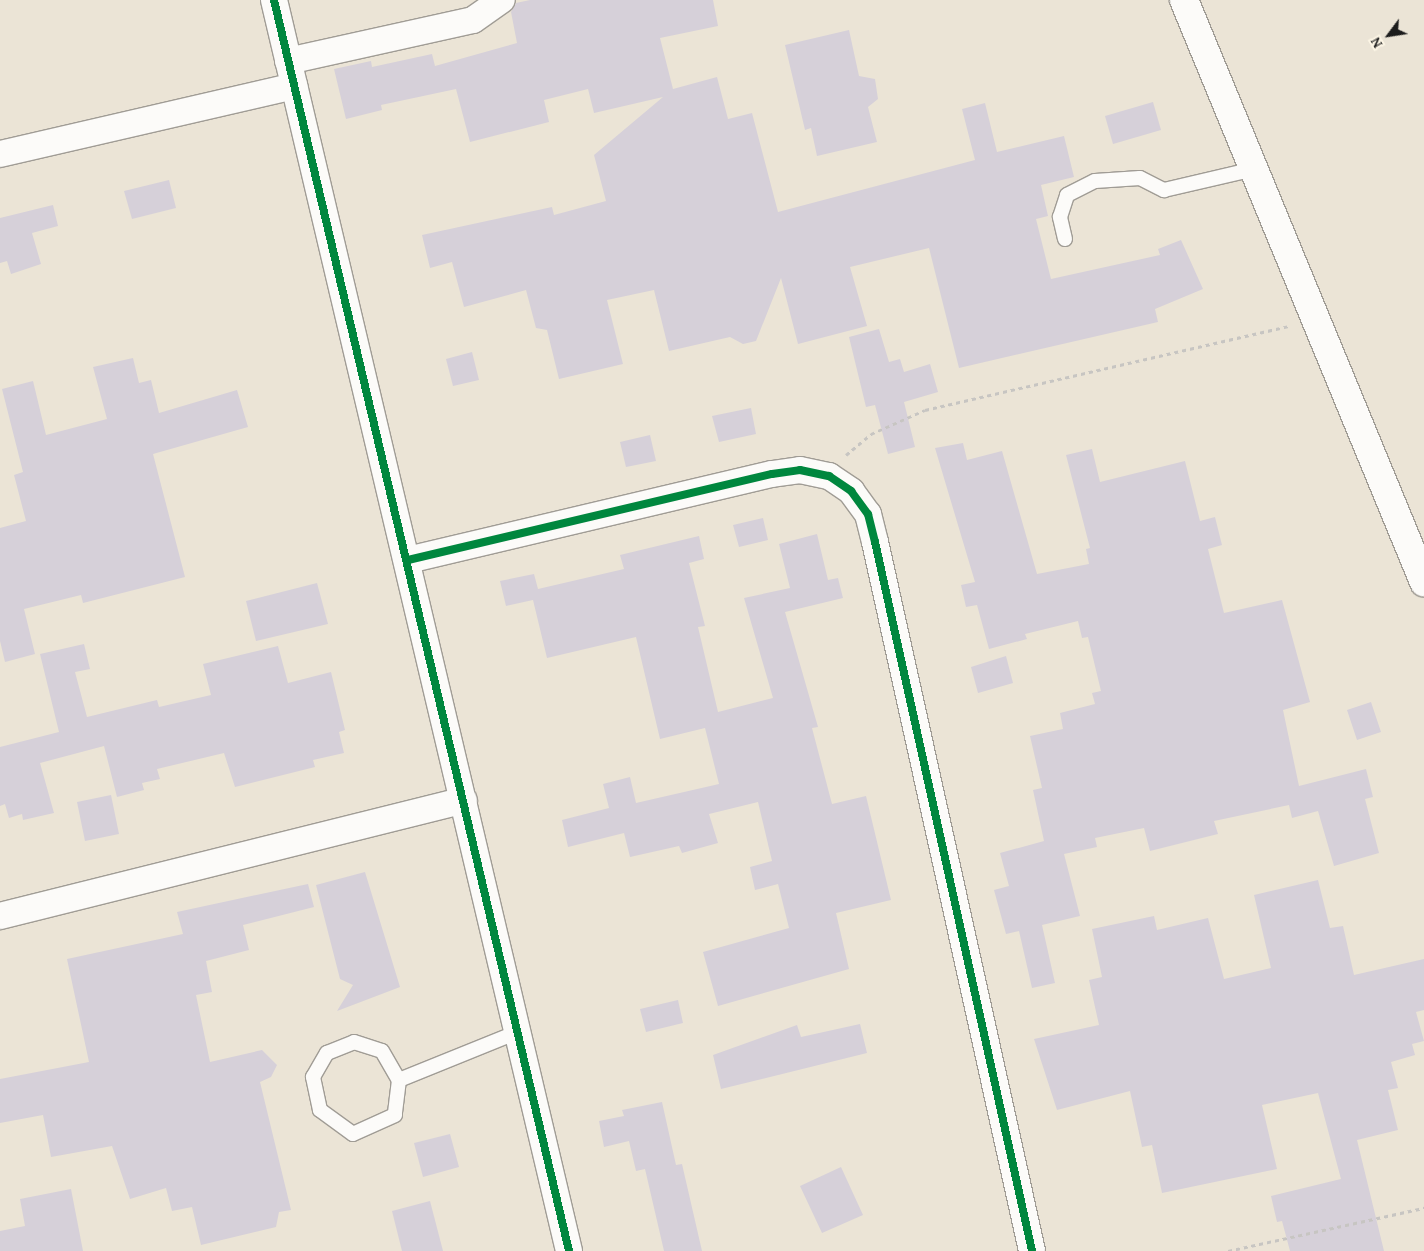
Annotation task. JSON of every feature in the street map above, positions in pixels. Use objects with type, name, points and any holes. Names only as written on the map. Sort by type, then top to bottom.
[{"type":"street","points":[[274,0],[408,560],[569,1251]]},
{"type":"street","points":[[288,61],[473,20],[502,0]]},
{"type":"street","points":[[1184,0],[1424,582]]},
{"type":"street","points":[[0,154],[294,86]]},
{"type":"street","points":[[408,560],[772,474],[800,470],[828,476],[851,491],[868,514],[1032,1251]]},
{"type":"street","points":[[0,916],[464,800]]},
{"type":"lane","points":[[1065,239],[1060,217],[1067,195],[1095,181],[1140,178],[1164,190],[1254,170]]},
{"type":"lane","points":[[399,1080],[518,1032]]},
{"type":"lane","points":[[354,1042],[382,1051],[399,1080],[395,1115],[353,1134],[320,1110],[313,1077],[327,1052],[354,1042]]},
{"type":"path","points":[[828,476],[871,434],[925,410],[1316,320]]},
{"type":"path","points":[[1228,1251],[1424,1208]]},
{"type":"building","points":[[530,0],[713,0],[718,26],[660,38],[673,89],[717,77],[728,119],[752,113],[778,212],[975,160],[962,109],[985,103],[997,152],[1064,136],[1074,177],[1041,185],[1048,216],[1036,219],[1051,279],[1160,255],[1158,249],[1181,240],[1203,289],[1155,309],[1158,322],[959,368],[929,248],[850,267],[867,326],[798,344],[781,278],[756,341],[743,344],[730,337],[669,351],[654,290],[607,300],[623,364],[559,379],[547,330],[536,328],[526,290],[464,307],[452,262],[430,268],[422,235],[552,207],[554,215],[606,201],[594,155],[663,97],[594,113],[588,89],[544,100],[549,122],[470,142],[456,89],[381,105],[382,110],[346,119],[334,69],[371,61],[372,67],[432,54],[435,66],[517,43],[511,12],[516,3]]},
{"type":"building","points":[[849,30],[859,76],[875,79],[878,99],[868,107],[877,142],[817,156],[811,128],[805,130],[785,45]]},
{"type":"building","points":[[1153,102],[1161,130],[1113,144],[1105,116]]},
{"type":"building","points":[[169,180],[176,208],[132,219],[124,191]]},
{"type":"building","points":[[53,205],[58,226],[32,233],[41,264],[11,274],[7,261],[0,263],[0,218]]},
{"type":"building","points":[[879,329],[889,362],[900,359],[904,372],[930,364],[938,392],[904,402],[915,447],[888,454],[875,405],[866,407],[849,337]]},
{"type":"building","points":[[472,352],[479,380],[453,386],[446,359]]},
{"type":"building","points":[[133,358],[139,383],[151,380],[159,413],[237,390],[248,427],[153,454],[185,577],[83,603],[81,595],[24,609],[35,654],[5,662],[0,641],[0,528],[26,521],[14,475],[23,472],[2,389],[33,381],[46,435],[107,419],[93,367]]},
{"type":"building","points":[[751,408],[756,434],[719,442],[712,416]]},
{"type":"building","points":[[650,435],[656,461],[626,467],[620,442]]},
{"type":"building","points":[[963,443],[967,460],[1002,451],[1037,574],[1089,564],[1086,549],[1090,548],[1066,455],[1092,449],[1100,482],[1185,461],[1200,521],[1215,517],[1222,545],[1208,549],[1224,613],[1282,600],[1310,702],[1283,710],[1299,786],[1366,769],[1373,797],[1365,799],[1379,853],[1334,866],[1318,811],[1292,818],[1289,805],[1214,821],[1218,834],[1150,851],[1144,828],[1095,838],[1097,847],[1064,854],[1080,916],[1042,925],[1055,983],[1032,988],[1019,931],[1006,934],[994,890],[1009,886],[1000,853],[1044,841],[1033,790],[1042,788],[1030,736],[1063,729],[1060,713],[1095,704],[1092,693],[1101,691],[1088,637],[1082,638],[1078,621],[1025,634],[1027,639],[989,649],[977,605],[966,607],[961,585],[975,582],[935,448]]},
{"type":"building","points":[[763,518],[768,540],[739,547],[733,525]]},
{"type":"building","points":[[817,534],[828,580],[838,578],[843,598],[785,612],[818,727],[812,728],[832,804],[866,796],[891,900],[836,913],[849,969],[718,1006],[703,952],[789,928],[778,884],[755,890],[750,867],[772,861],[758,802],[709,814],[718,843],[682,853],[679,846],[630,857],[624,833],[568,847],[562,820],[609,808],[603,784],[630,777],[636,803],[719,784],[705,728],[660,739],[636,637],[547,658],[533,600],[506,606],[500,581],[534,574],[538,589],[624,569],[620,555],[699,536],[704,559],[689,563],[705,626],[698,627],[718,712],[773,698],[744,598],[790,588],[779,544]]},
{"type":"building","points":[[317,583],[328,624],[256,641],[246,601]]},
{"type":"building","points":[[84,644],[90,669],[75,672],[87,717],[157,700],[159,707],[211,695],[203,664],[278,646],[288,683],[331,672],[345,730],[339,732],[344,753],[313,760],[315,767],[235,787],[224,753],[157,769],[160,779],[142,783],[144,790],[117,797],[104,746],[40,763],[54,813],[23,820],[22,814],[9,818],[5,804],[0,806],[0,747],[59,732],[40,654]]},
{"type":"building","points":[[1006,656],[1013,683],[978,693],[971,667]]},
{"type":"building","points":[[1371,702],[1381,732],[1357,740],[1347,710]]},
{"type":"building","points":[[111,795],[119,834],[85,841],[77,802]]},
{"type":"building","points":[[365,872],[400,987],[337,1011],[353,985],[340,979],[316,885]]},
{"type":"building","points":[[1318,880],[1330,928],[1343,926],[1354,975],[1424,959],[1424,1010],[1416,1012],[1424,1041],[1412,1044],[1415,1055],[1391,1062],[1398,1088],[1388,1090],[1398,1130],[1357,1140],[1384,1251],[1290,1251],[1282,1221],[1277,1222],[1271,1196],[1341,1179],[1318,1093],[1262,1105],[1277,1169],[1162,1193],[1152,1145],[1142,1147],[1130,1091],[1057,1110],[1034,1039],[1099,1025],[1089,980],[1102,977],[1092,929],[1154,916],[1157,930],[1208,918],[1224,979],[1271,968],[1254,895]]},
{"type":"building","points":[[308,884],[314,907],[243,925],[249,950],[206,961],[212,992],[196,995],[210,1062],[262,1050],[277,1065],[271,1077],[260,1082],[291,1210],[279,1212],[276,1227],[201,1245],[192,1207],[172,1211],[166,1188],[130,1199],[112,1146],[51,1157],[43,1115],[0,1123],[0,1079],[89,1062],[67,959],[183,934],[177,912]]},
{"type":"building","points":[[678,1000],[683,1023],[646,1032],[640,1009]]},
{"type":"building","points":[[860,1024],[867,1053],[721,1089],[713,1055],[797,1025],[801,1037]]},
{"type":"building","points":[[662,1102],[676,1165],[682,1164],[702,1251],[664,1251],[645,1169],[636,1171],[629,1141],[604,1147],[599,1121],[624,1116],[622,1110]]},
{"type":"building","points":[[450,1134],[459,1167],[423,1177],[414,1143]]},
{"type":"building","points":[[841,1167],[863,1215],[822,1233],[800,1186]]},
{"type":"building","points":[[71,1189],[83,1251],[0,1251],[0,1231],[25,1226],[20,1199]]},
{"type":"building","points":[[430,1201],[443,1251],[402,1251],[392,1211]]},
{"type":"cycle path","points":[[274,0],[569,1251]]},
{"type":"cycle path","points":[[408,560],[772,474],[800,470],[829,476],[851,491],[868,514],[875,542],[1032,1251]]}]
